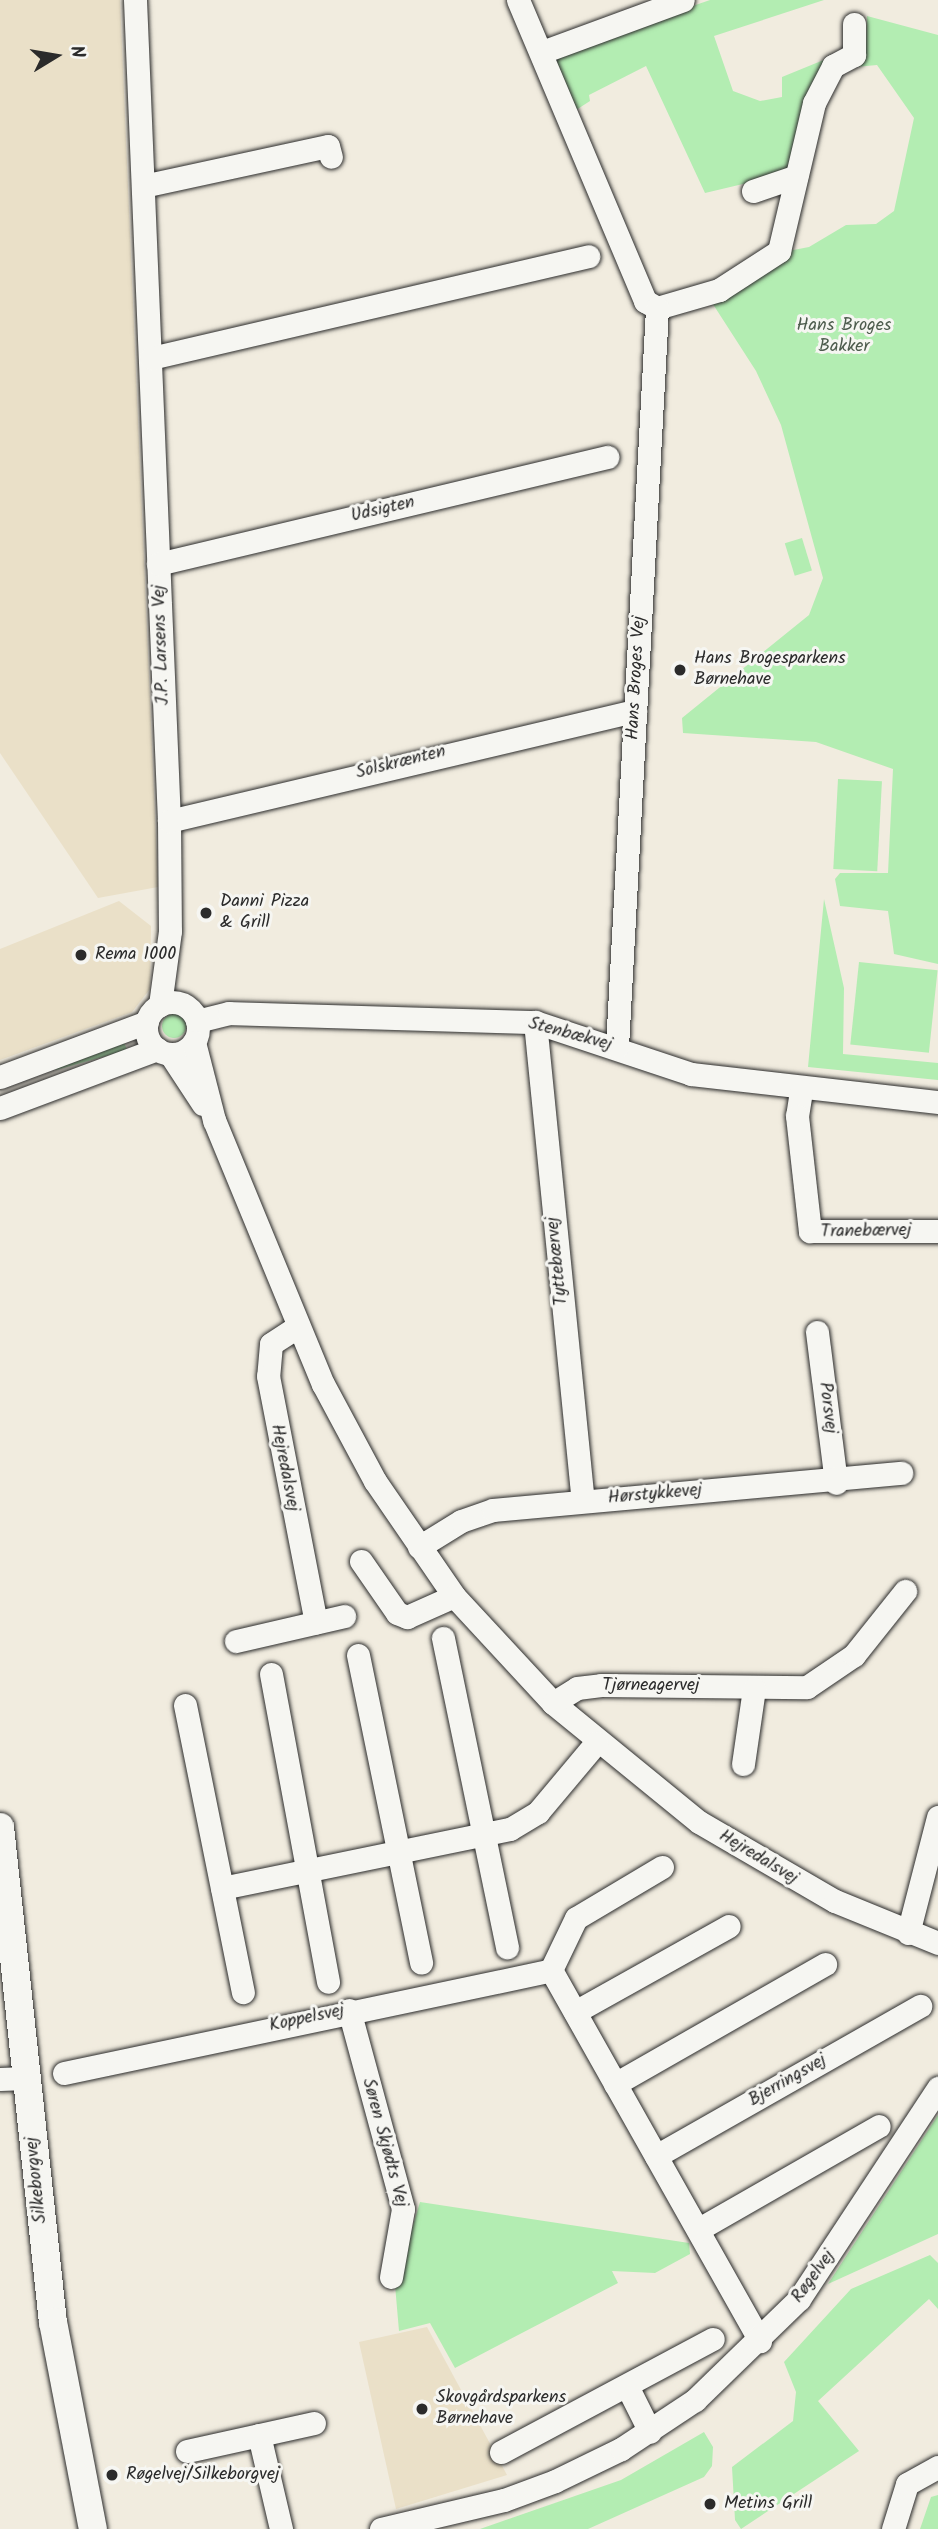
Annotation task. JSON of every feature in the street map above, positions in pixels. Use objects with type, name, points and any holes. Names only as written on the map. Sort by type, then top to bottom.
[{"type":"main road","name":"Silkeborgvej","points":[[0,1827],[13,2079],[53,2322],[93,2529]]},
{"type":"street","name":"J.P. Larsens Vej","points":[[135,0],[169,821],[170,931],[153,1014]]},
{"type":"street","points":[[518,0],[640,289],[657,309],[719,290],[779,251],[822,81],[859,45],[853,24]]},
{"type":"street","points":[[542,52],[683,0]]},
{"type":"street","points":[[143,186],[328,146],[331,157]]},
{"type":"street","points":[[753,191],[797,176]]},
{"type":"street","points":[[151,358],[588,256]]},
{"type":"street","name":"Hans Broges Vej","points":[[617,1047],[657,309]]},
{"type":"street","name":"Udsigten","points":[[158,564],[607,457]]},
{"type":"street","name":"Solskrænten","points":[[169,821],[635,711]]},
{"type":"street","name":"J.P. Larsens Vej","points":[[170,931],[191,1023]]},
{"type":"street","name":"Stenbækvej","points":[[191,1023],[229,1013],[535,1022],[617,1047],[691,1074],[801,1091],[938,1102]]},
{"type":"street","points":[[0,1077],[153,1014],[191,1023]]},
{"type":"street","name":"Hejredalsvej","points":[[153,1014],[164,1051],[214,1120]]},
{"type":"street","name":"Tyttebærvej","points":[[535,1022],[583,1500]]},
{"type":"street","points":[[0,1108],[164,1051],[191,1023]]},
{"type":"street","name":"Hejredalsvej","points":[[191,1023],[214,1120],[297,1326],[351,1438],[419,1547],[454,1596],[552,1703],[596,1743],[769,1868],[908,1933],[938,1943]]},
{"type":"street","name":"Tranebærvej","points":[[801,1091],[797,1116],[810,1231],[938,1231]]},
{"type":"street","name":"Hejredalsvej","points":[[297,1326],[271,1344],[268,1376],[316,1622]]},
{"type":"street","name":"Porsvej","points":[[817,1332],[836,1483]]},
{"type":"street","name":"Hørstykkevej","points":[[419,1547],[475,1514],[583,1500],[836,1483],[901,1473]]},
{"type":"street","points":[[361,1561],[397,1614],[407,1617],[454,1596]]},
{"type":"street","name":"Tjørneagervej","points":[[552,1703],[577,1688],[601,1685],[754,1689],[807,1687],[833,1674],[905,1591]]},
{"type":"street","points":[[236,1641],[344,1616]]},
{"type":"street","points":[[443,1638],[507,1947]]},
{"type":"street","points":[[359,1656],[421,1963]]},
{"type":"street","points":[[271,1674],[305,1871],[328,1982]]},
{"type":"street","points":[[743,1764],[754,1689]]},
{"type":"street","points":[[185,1705],[243,1992]]},
{"type":"street","points":[[222,1888],[483,1834],[526,1822],[596,1743]]},
{"type":"street","points":[[908,1933],[938,1817]]},
{"type":"street","points":[[662,1867],[576,1917],[551,1970],[699,2229],[760,2342]]},
{"type":"street","points":[[575,2012],[729,1926]]},
{"type":"street","points":[[615,2084],[825,1964]]},
{"type":"street","name":"Koppelsvej","points":[[64,2073],[349,2010],[551,1970]]},
{"type":"street","name":"Bjerringsvej","points":[[656,2156],[920,2006]]},
{"type":"street","name":"Søren Skjødts Vej","points":[[349,2010],[403,2209],[391,2277]]},
{"type":"street","name":"Røgelvej","points":[[381,2529],[529,2491],[650,2431],[760,2342],[826,2261],[938,2088]]},
{"type":"street","points":[[699,2229],[879,2126]]},
{"type":"street","points":[[501,2452],[713,2339]]},
{"type":"street","points":[[627,2386],[650,2431]]},
{"type":"street","points":[[187,2451],[314,2423]]},
{"type":"street","points":[[259,2435],[281,2529]]},
{"type":"street","points":[[893,2529],[907,2484],[938,2467]]},
{"type":"shaded area","points":[[0,0],[120,0],[158,887],[98,898],[0,753]]},
{"type":"shaded area","points":[[119,901],[151,926],[150,989],[132,1012],[0,1060],[0,949]]},
{"type":"shaded area","name":"Skovgårdsparkens Børnehave","points":[[427,2327],[507,2475],[396,2509],[359,2342]]},
{"type":"green space","points":[[710,0],[824,0],[714,36],[733,91],[760,101],[782,97],[782,77],[826,59],[794,172],[705,193],[646,66],[589,95],[590,101],[573,112],[554,63],[560,52]]},
{"type":"green space","name":"Hans Broges Bakker","points":[[867,16],[938,35],[938,964],[894,954],[888,911],[840,906],[835,879],[840,873],[888,873],[893,769],[816,742],[683,733],[682,718],[809,615],[823,578],[781,425],[756,371],[709,298],[783,252],[809,247],[846,225],[876,224],[894,211],[914,118],[877,65],[845,68],[866,50]]},
{"type":"green space","points":[[802,538],[812,571],[795,576],[785,543]]},
{"type":"green space","points":[[838,779],[882,781],[877,871],[833,869]]},
{"type":"green space","points":[[824,899],[844,988],[843,1054],[938,1063],[938,1080],[808,1067]]},
{"type":"green space","points":[[859,962],[938,970],[929,1053],[850,1045]]},
{"type":"green space","points":[[174,1014],[185,1021],[186,1026],[179,1037],[174,1038],[163,1031],[162,1026],[169,1015]]},
{"type":"green space","points":[[123,1040],[127,1050],[56,1070],[57,1066]]},
{"type":"green space","points":[[938,2115],[938,2234],[828,2284]]},
{"type":"green space","points":[[420,2202],[689,2243],[690,2254],[655,2273],[612,2271],[618,2283],[455,2368],[430,2323],[399,2331],[395,2285]]},
{"type":"green space","points":[[930,2255],[938,2263],[938,2309],[929,2299],[818,2401],[859,2451],[741,2529],[735,2520],[732,2467],[793,2421],[796,2392],[784,2362],[851,2289]]},
{"type":"green space","points":[[704,2432],[713,2447],[712,2466],[704,2477],[588,2529],[480,2529],[621,2480]]},
{"type":"green space","points":[[938,2495],[938,2529],[920,2529],[931,2497]]},
{"type":"place","name":"Hans Brogesparkens Børnehave","points":[[680,670]]},
{"type":"place","name":"Danni Pizza & Grill","points":[[206,913]]},
{"type":"place","name":"Rema 1000","points":[[81,955]]},
{"type":"place","name":"Skovgårdsparkens Børnehave","points":[[422,2409]]},
{"type":"place","name":"Røgelvej/Silkeborgvej","points":[[112,2475]]},
{"type":"place","name":"Metins Grill","points":[[710,2504]]}]
